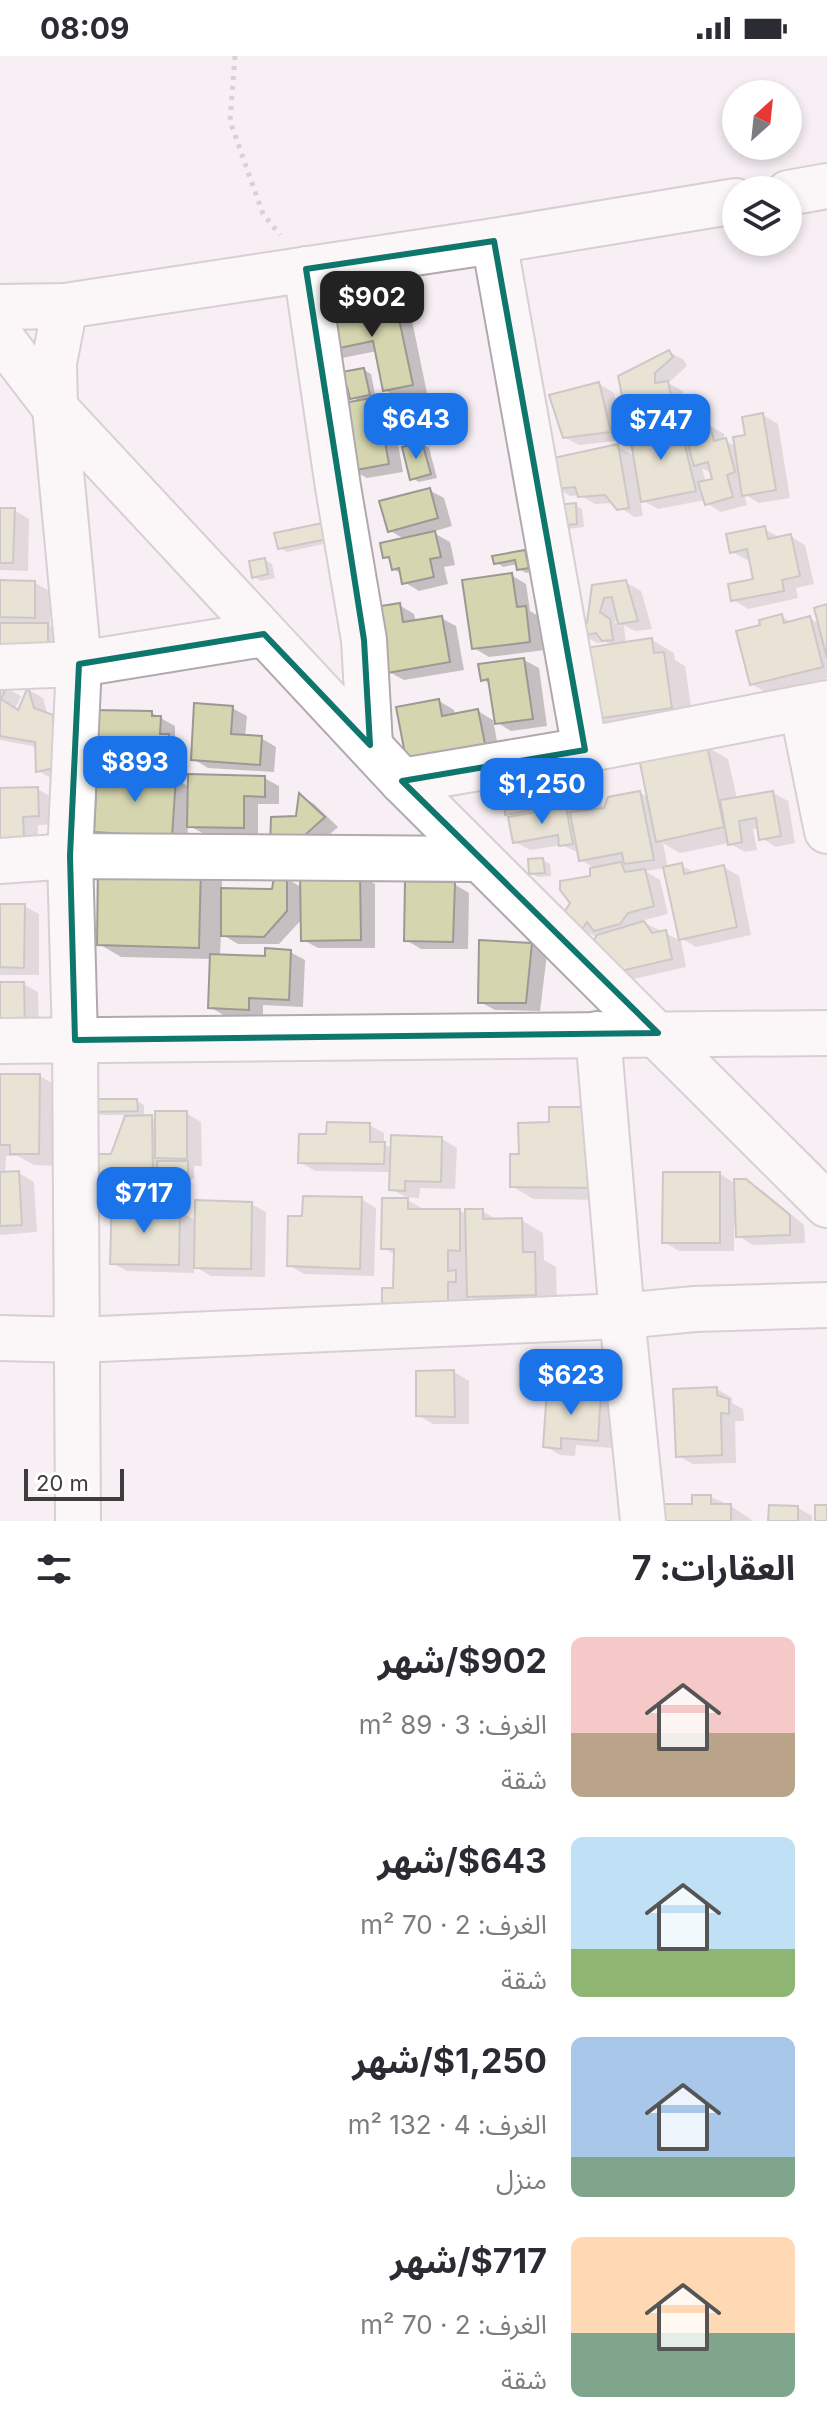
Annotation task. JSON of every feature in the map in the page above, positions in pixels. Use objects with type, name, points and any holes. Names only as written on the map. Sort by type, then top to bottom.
[{"type":"street","points":[[802,190],[827,186]]},
{"type":"street","points":[[0,307],[65,306],[722,203]]},
{"type":"street","points":[[494,241],[585,750]]},
{"type":"street","points":[[306,269],[364,640],[370,745]]},
{"type":"street","points":[[65,306],[54,363],[55,408],[79,664],[70,856],[75,1040],[78,1521]]},
{"type":"street","points":[[0,336],[55,408],[402,781],[658,1033],[827,1205]]},
{"type":"street","points":[[0,667],[79,664],[264,634]]},
{"type":"street","points":[[402,781],[585,750],[815,705],[827,831]]},
{"type":"street","points":[[0,861],[70,856],[479,859]]},
{"type":"street","points":[[0,1041],[827,1033]]},
{"type":"street","points":[[598,1034],[643,1521]]},
{"type":"street","points":[[0,1338],[77,1340],[827,1305]]},
{"type":"path","points":[[235,56],[230,121],[263,214],[306,269]]},
{"type":"highlighted area","points":[[494,241],[585,750],[402,781],[658,1033],[75,1040],[70,856],[79,664],[264,634],[370,745],[364,640],[306,269]]},
{"type":"building","points":[[395,300],[413,385],[383,391],[373,341],[325,351],[318,315]]},
{"type":"building","points":[[669,350],[673,357],[655,373],[655,383],[668,381],[674,410],[627,420],[618,376]]},
{"type":"building","points":[[364,368],[370,395],[350,399],[347,387],[328,391],[325,375]]},
{"type":"building","points":[[599,382],[611,432],[563,438],[549,395]]},
{"type":"building","points":[[377,397],[389,464],[350,471],[327,406]]},
{"type":"building","points":[[415,399],[418,415],[395,419],[393,403]]},
{"type":"building","points":[[763,413],[776,490],[742,496],[733,437],[745,435],[742,417]]},
{"type":"building","points":[[679,421],[696,491],[641,502],[629,430]]},
{"type":"building","points":[[709,423],[714,441],[726,438],[735,472],[727,475],[733,497],[705,505],[698,482],[712,479],[708,462],[694,466],[684,430]]},
{"type":"building","points":[[422,442],[431,474],[410,480],[402,447]]},
{"type":"building","points":[[618,444],[629,508],[617,510],[605,495],[578,497],[575,487],[554,489],[549,459]]},
{"type":"building","points":[[430,488],[438,518],[388,532],[379,501]]},
{"type":"building","points":[[576,503],[577,524],[558,526],[556,505]]},
{"type":"building","points":[[0,508],[15,508],[13,563],[0,563]]},
{"type":"building","points":[[323,523],[327,539],[278,549],[274,533]]},
{"type":"building","points":[[765,526],[768,539],[791,534],[800,576],[782,580],[784,591],[731,601],[728,584],[753,579],[747,549],[730,553],[726,534]]},
{"type":"building","points":[[435,531],[441,557],[430,559],[434,577],[402,584],[399,568],[392,570],[389,557],[383,558],[380,543]]},
{"type":"building","points":[[525,550],[529,568],[517,570],[515,560],[494,564],[492,556]]},
{"type":"building","points":[[265,558],[268,574],[252,578],[249,561]]},
{"type":"building","points":[[512,573],[517,607],[526,606],[530,642],[472,649],[462,580]]},
{"type":"building","points":[[0,580],[35,581],[35,618],[0,617]]},
{"type":"building","points":[[626,580],[638,621],[618,624],[612,597],[604,598],[600,612],[610,619],[613,640],[602,641],[596,633],[581,636],[576,627],[587,623],[592,585]]},
{"type":"building","points":[[400,603],[403,622],[442,616],[450,662],[387,673],[375,607]]},
{"type":"building","points":[[827,604],[827,658],[814,608]]},
{"type":"building","points":[[782,614],[784,623],[810,616],[823,667],[750,685],[736,631],[760,625],[759,620]]},
{"type":"building","points":[[0,623],[48,623],[48,649],[0,649]]},
{"type":"building","points":[[652,638],[654,653],[664,652],[672,708],[595,719],[585,648]]},
{"type":"building","points":[[524,658],[533,719],[495,724],[488,679],[481,681],[478,664]]},
{"type":"building","points":[[0,686],[7,686],[1,699],[18,710],[28,687],[34,708],[53,715],[54,768],[36,772],[35,742],[0,736]]},
{"type":"building","points":[[439,699],[442,716],[478,709],[485,744],[406,759],[396,707]]},
{"type":"building","points":[[194,703],[233,706],[231,734],[262,736],[260,765],[191,760]]},
{"type":"building","points":[[93,710],[152,711],[152,716],[161,716],[160,734],[169,734],[169,764],[149,764],[149,751],[97,751]]},
{"type":"building","points":[[707,745],[724,827],[656,842],[639,758]]},
{"type":"building","points":[[581,766],[589,799],[505,815],[503,780]]},
{"type":"building","points":[[97,772],[176,777],[172,837],[94,832]]},
{"type":"building","points":[[188,774],[265,776],[265,797],[244,796],[244,828],[187,827]]},
{"type":"building","points":[[38,787],[39,816],[23,817],[24,837],[0,838],[0,788]]},
{"type":"building","points":[[640,791],[654,860],[624,864],[622,853],[579,861],[570,812],[604,808],[608,797]]},
{"type":"building","points":[[773,791],[781,836],[759,840],[756,818],[739,821],[742,842],[728,845],[720,800]]},
{"type":"building","points":[[299,793],[325,817],[306,834],[299,848],[270,847],[271,817],[296,816]]},
{"type":"building","points":[[566,807],[573,844],[559,846],[558,835],[513,843],[508,817]]},
{"type":"building","points":[[543,858],[545,873],[529,874],[528,859]]},
{"type":"building","points":[[621,862],[625,872],[645,869],[654,906],[628,913],[620,924],[594,931],[587,922],[581,931],[563,914],[570,903],[560,890],[560,881],[590,876],[590,868]]},
{"type":"building","points":[[98,863],[201,866],[199,948],[97,945]]},
{"type":"building","points":[[682,863],[684,874],[724,865],[737,927],[679,940],[663,867]]},
{"type":"building","points":[[300,873],[360,873],[361,940],[301,941]]},
{"type":"building","points":[[274,877],[287,877],[287,911],[264,937],[221,936],[221,888],[272,889]]},
{"type":"building","points":[[405,881],[455,882],[453,942],[404,941]]},
{"type":"building","points":[[0,904],[25,904],[24,968],[0,967]]},
{"type":"building","points":[[644,921],[652,933],[666,930],[672,959],[608,974],[589,948],[597,935]]},
{"type":"building","points":[[479,940],[532,943],[526,1003],[478,1003]]},
{"type":"building","points":[[265,948],[291,950],[289,1000],[249,998],[249,1010],[208,1008],[210,954],[265,956]]},
{"type":"building","points":[[0,982],[24,982],[25,1030],[0,1027]]},
{"type":"building","points":[[0,1074],[40,1074],[39,1154],[10,1154],[10,1145],[0,1145]]},
{"type":"building","points":[[91,1099],[137,1099],[138,1111],[92,1112]]},
{"type":"building","points":[[549,1107],[595,1107],[595,1188],[510,1187],[510,1154],[519,1154],[518,1123],[549,1122]]},
{"type":"building","points":[[155,1111],[187,1111],[187,1159],[155,1158]]},
{"type":"building","points":[[152,1115],[153,1177],[98,1177],[99,1154],[111,1154],[125,1116]]},
{"type":"building","points":[[327,1122],[370,1123],[370,1142],[385,1142],[384,1164],[298,1163],[299,1134],[326,1134]]},
{"type":"building","points":[[391,1135],[442,1137],[441,1182],[405,1181],[405,1191],[389,1190]]},
{"type":"building","points":[[157,1161],[188,1161],[188,1176],[157,1177]]},
{"type":"building","points":[[19,1171],[22,1225],[0,1226],[0,1172]]},
{"type":"building","points":[[663,1172],[720,1172],[720,1243],[662,1243]]},
{"type":"building","points":[[734,1179],[746,1179],[790,1215],[790,1235],[736,1237]]},
{"type":"building","points":[[303,1196],[362,1197],[360,1269],[287,1266],[288,1216],[302,1216]]},
{"type":"building","points":[[382,1198],[408,1198],[408,1209],[460,1209],[460,1251],[448,1250],[448,1271],[456,1270],[456,1282],[448,1282],[448,1304],[382,1318],[382,1288],[393,1288],[394,1249],[381,1249]]},
{"type":"building","points":[[112,1199],[140,1200],[140,1208],[180,1209],[179,1265],[110,1264]]},
{"type":"building","points":[[195,1200],[252,1202],[251,1269],[194,1268]]},
{"type":"building","points":[[465,1209],[483,1209],[483,1219],[522,1218],[523,1252],[535,1252],[536,1295],[467,1297]]},
{"type":"building","points":[[454,1370],[455,1417],[416,1416],[416,1371]]},
{"type":"building","points":[[717,1387],[717,1395],[729,1399],[729,1414],[721,1413],[722,1455],[676,1457],[673,1389]]},
{"type":"building","points":[[547,1389],[601,1393],[598,1441],[561,1438],[561,1449],[543,1447]]},
{"type":"building","points":[[692,1495],[711,1495],[711,1504],[731,1504],[731,1521],[661,1521],[661,1504],[692,1504]]},
{"type":"building","points":[[769,1505],[798,1506],[798,1521],[768,1521]]},
{"type":"building","points":[[815,1505],[827,1505],[827,1521],[815,1521]]}]
